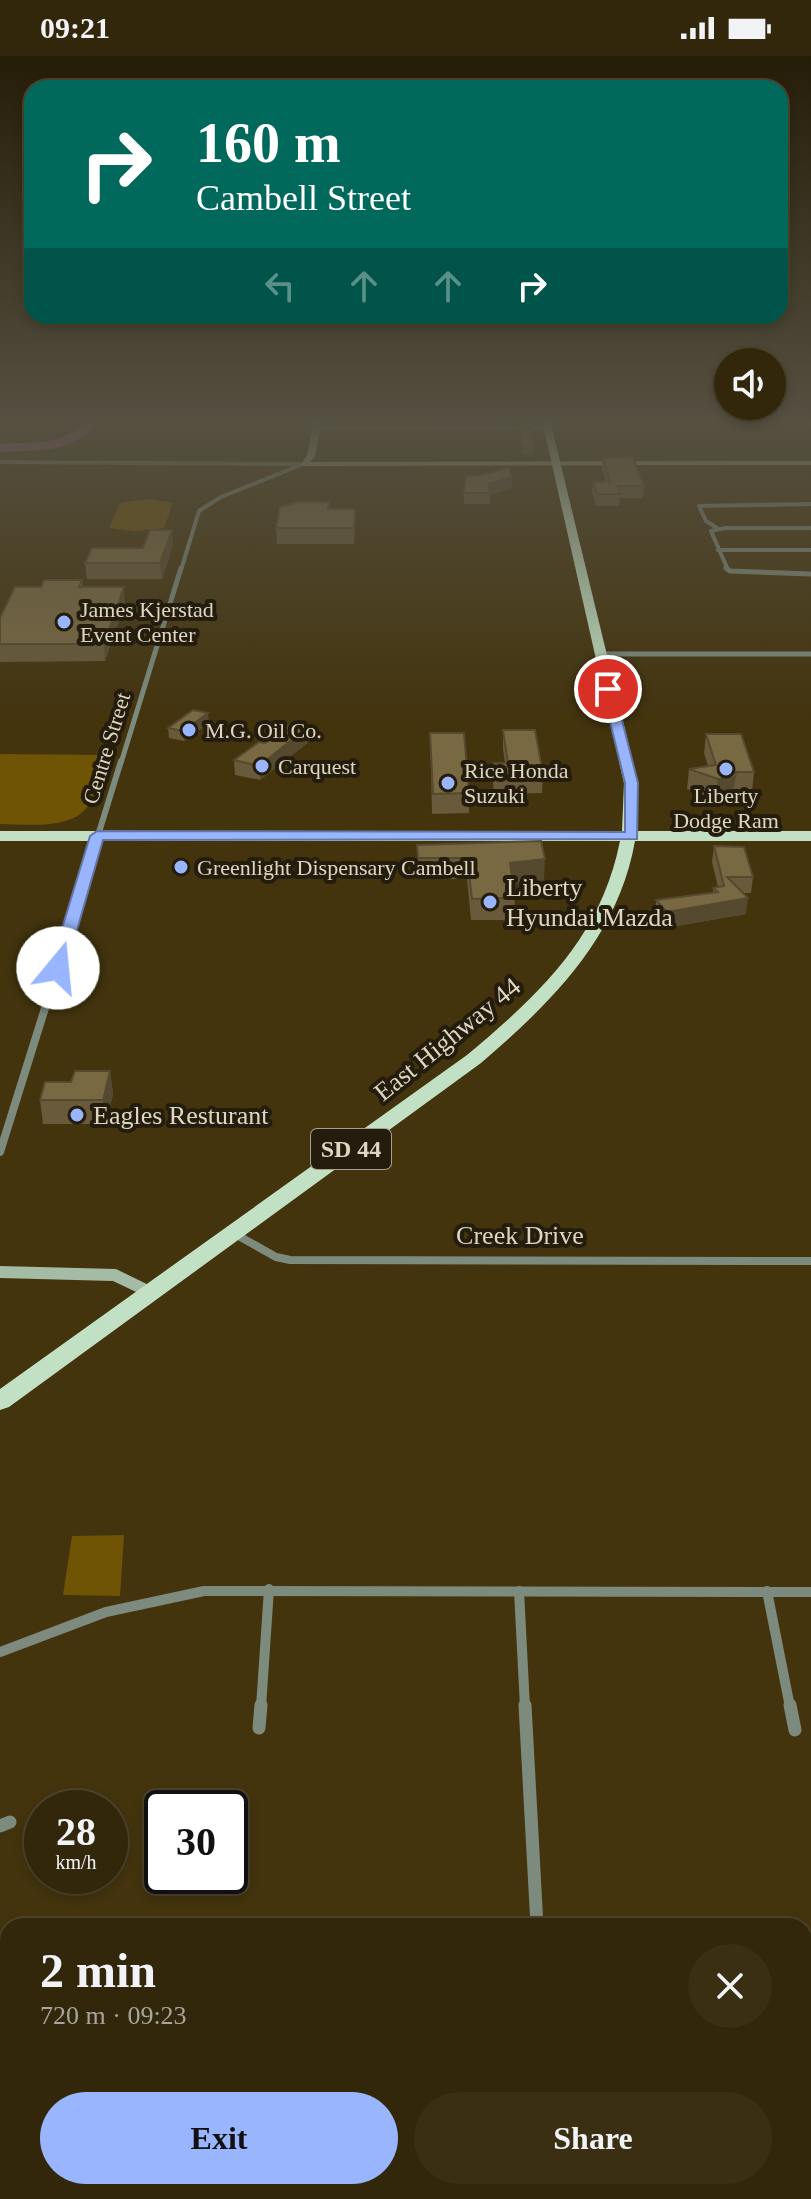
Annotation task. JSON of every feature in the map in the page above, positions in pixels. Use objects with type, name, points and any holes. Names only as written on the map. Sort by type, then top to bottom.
[{"type":"main road","name":"SD 44","points":[[568,516],[631,783],[632,836]]},
{"type":"main road","points":[[0,836],[811,836]]},
{"type":"main road","name":"East Highway 44","points":[[0,1401],[462,1068],[542,999],[574,962],[599,926],[617,887],[632,836]]},
{"type":"street","name":"Centre Street","points":[[0,1152],[197,516]]},
{"type":"street","points":[[704,516],[717,528]]},
{"type":"street","points":[[811,528],[717,528],[711,531],[726,568],[734,572],[811,574]]},
{"type":"street","points":[[718,550],[811,550]]},
{"type":"street","points":[[599,654],[811,654]]},
{"type":"street","name":"Creek Drive","points":[[235,1234],[276,1257],[290,1260],[811,1261]]},
{"type":"street","points":[[0,1272],[116,1275],[151,1293]]},
{"type":"street","points":[[259,1728],[269,1589]]},
{"type":"street","points":[[0,1652],[106,1612],[204,1591],[811,1592]]},
{"type":"street","points":[[519,1591],[537,1918]]},
{"type":"street","points":[[767,1591],[795,1730]]},
{"type":"shaded area","points":[[114,516],[168,516],[164,528],[135,531],[109,528]]},
{"type":"shaded area","points":[[0,754],[105,755],[94,793],[82,813],[61,822],[23,825],[0,824]]},
{"type":"shaded area","points":[[124,1535],[120,1596],[63,1595],[72,1536]]},
{"type":"building","points":[[278,516],[355,516],[354,528],[276,528]]},
{"type":"building","points":[[150,530],[172,530],[160,563],[85,563],[92,548],[143,548]]},
{"type":"building","name":"James Kjerstad Event Center","points":[[44,580],[82,580],[79,587],[124,587],[104,644],[0,644],[0,618],[15,587],[41,587]]},
{"type":"building","points":[[193,710],[208,713],[183,731],[168,728]]},
{"type":"building","points":[[292,723],[309,726],[259,766],[234,760],[259,742],[265,743]]},
{"type":"building","points":[[503,730],[535,730],[543,774],[495,774],[494,763],[508,763]]},
{"type":"building","name":"Rice Honda Suzuki","points":[[430,733],[464,733],[469,793],[433,794]]},
{"type":"building","points":[[706,734],[741,734],[754,772],[736,772],[735,777],[718,779],[689,769],[716,765]]},
{"type":"building","points":[[541,841],[545,859],[510,863],[515,898],[472,899],[467,858],[418,858],[417,845]]},
{"type":"building","points":[[714,846],[744,847],[753,877],[727,877],[748,898],[667,912],[656,900],[718,892],[713,888],[724,886]]},
{"type":"building","points":[[75,1071],[110,1071],[103,1100],[40,1100],[45,1082],[71,1082]]},
{"type":"place","name":"James Kjerstad Event Center","points":[[64,622]]},
{"type":"place","name":"M.G. Oil Co.","points":[[189,730]]},
{"type":"place","name":"Carquest","points":[[262,766]]},
{"type":"place","name":"Liberty Dodge Ram","points":[[726,769]]},
{"type":"place","name":"Rice Honda Suzuki","points":[[448,783]]},
{"type":"place","name":"Greenlight Dispensary Cambell","points":[[181,867]]},
{"type":"place","name":"Liberty Hyundai Mazda","points":[[490,902]]},
{"type":"place","name":"Eagles Resturant","points":[[77,1115]]},
{"type":"route","points":[[58,968],[97,836],[632,836],[631,783],[608,689]]}]
